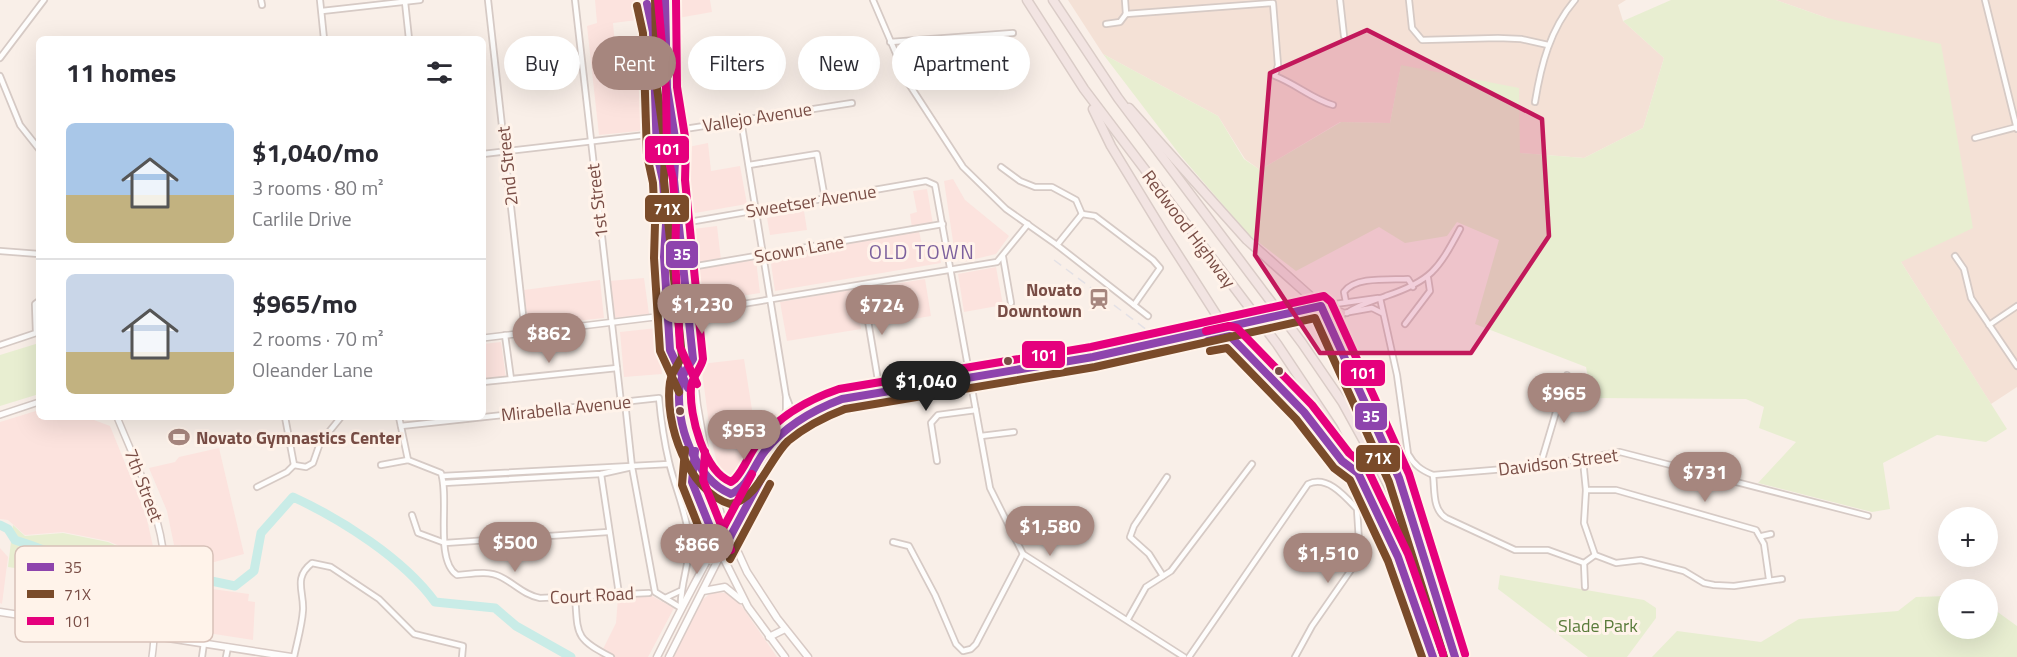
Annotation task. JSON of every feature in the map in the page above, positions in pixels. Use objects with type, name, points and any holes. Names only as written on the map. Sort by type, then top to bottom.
[{"type":"highway","name":"Redwood Highway","points":[[1027,0],[1084,89],[1296,371],[1358,473],[1398,557],[1433,657]]},
{"type":"highway","name":"Redwood Highway","points":[[1053,0],[1118,98],[1302,342],[1349,413],[1398,501],[1425,560],[1455,657]]},
{"type":"highway","points":[[1084,89],[1112,146],[1227,332],[1304,412],[1342,461],[1358,473]]},
{"type":"highway","points":[[1118,98],[1141,119],[1247,240],[1321,306],[1327,315],[1410,509],[1425,560]]},
{"type":"highway","points":[[1336,336],[1344,313]]},
{"type":"main road","points":[[647,0],[657,90],[656,134],[666,224],[664,257],[676,424],[692,482],[721,554],[748,607],[785,657]]},
{"type":"main road","points":[[665,0],[667,88],[674,131],[676,201],[700,424],[710,478],[730,537],[767,605],[808,657]]},
{"type":"main road","points":[[669,657],[770,462],[783,445],[801,428],[822,416],[846,407],[1150,355],[1201,343],[1243,323],[1321,306]]},
{"type":"main road","points":[[657,657],[760,459],[782,433],[796,422],[834,402],[880,392],[1093,357],[1190,335],[1250,332],[1327,315]]},
{"type":"main road","points":[[1066,371],[1076,365],[1091,362],[1093,357]]},
{"type":"main road","points":[[782,433],[786,411]]},
{"type":"main road","points":[[796,422],[801,428]]},
{"type":"main road","points":[[710,478],[717,488],[727,495],[745,488]]},
{"type":"main road","points":[[689,554],[698,560],[711,553]]},
{"type":"main road","points":[[702,591],[725,587],[748,607]]},
{"type":"main road","points":[[681,608],[692,613]]},
{"type":"main road","points":[[0,612],[15,614]]},
{"type":"main road","points":[[769,637],[785,628]]},
{"type":"main road","points":[[198,642],[263,655],[292,657]]},
{"type":"street","points":[[0,58],[44,0]]},
{"type":"street","points":[[321,0],[324,36]]},
{"type":"street","points":[[322,11],[420,0]]},
{"type":"street","name":"2nd Street","points":[[488,0],[525,333]]},
{"type":"street","name":"1st Street","points":[[575,0],[617,368],[652,593]]},
{"type":"street","points":[[873,0],[890,42],[926,113],[957,159],[1006,209],[1057,245],[1148,316]]},
{"type":"street","points":[[1106,24],[1120,22],[1126,14],[1125,0]]},
{"type":"street","points":[[1340,0],[1344,36]]},
{"type":"street","points":[[1409,0],[1412,28],[1422,40],[1521,39],[1548,45]]},
{"type":"street","points":[[1534,102],[1548,45],[1575,0]]},
{"type":"street","points":[[1975,138],[2017,128],[1985,0]]},
{"type":"street","points":[[405,2],[409,36]]},
{"type":"street","points":[[1126,14],[1273,3],[1278,65],[1275,76],[1290,81],[1315,100],[1333,105]]},
{"type":"street","points":[[890,42],[1013,33]]},
{"type":"street","points":[[0,76],[20,125],[36,145]]},
{"type":"street","name":"Vallejo Avenue","points":[[486,154],[656,134],[852,103]]},
{"type":"street","points":[[741,120],[786,396],[786,411],[796,422]]},
{"type":"street","points":[[749,165],[817,154],[825,199]]},
{"type":"street","points":[[1001,167],[1026,184],[1052,187],[1076,200],[1082,214]]},
{"type":"street","name":"Sweetser Avenue","points":[[689,222],[926,182],[932,183],[937,189],[943,224]]},
{"type":"street","points":[[1057,245],[1082,214]]},
{"type":"street","points":[[1082,214],[1095,216],[1153,260],[1160,268],[1134,305]]},
{"type":"street","points":[[943,224],[990,488],[1023,554],[1128,619],[1184,657]]},
{"type":"street","name":"Scown Lane","points":[[691,267],[943,224]]},
{"type":"street","points":[[486,338],[669,317],[997,262],[1028,224]]},
{"type":"street","points":[[1344,313],[1413,287],[1428,278],[1437,269],[1460,229]]},
{"type":"street","points":[[0,251],[36,254]]},
{"type":"street","points":[[1003,256],[1011,303]]},
{"type":"street","points":[[1954,256],[1964,268],[1971,298],[2017,366]]},
{"type":"street","points":[[1405,324],[1430,291],[1428,278]]},
{"type":"street","points":[[1346,302],[1344,292],[1348,286],[1360,282],[1408,279],[1413,287]]},
{"type":"street","points":[[862,285],[880,392]]},
{"type":"street","points":[[1321,306],[1380,298]]},
{"type":"street","points":[[1380,298],[1397,375],[1408,454],[1414,464],[1433,475],[1437,508],[1446,518],[1515,550],[1548,550],[1584,564]]},
{"type":"street","points":[[0,345],[36,333],[36,303]]},
{"type":"street","points":[[1989,325],[2017,306]]},
{"type":"street","points":[[1327,315],[1372,308],[1378,309],[1384,315]]},
{"type":"street","points":[[505,335],[511,379]]},
{"type":"street","points":[[486,382],[617,368]]},
{"type":"street","points":[[1540,466],[1567,375]]},
{"type":"street","points":[[786,396],[796,422]]},
{"type":"street","name":"Mirabella Avenue","points":[[486,417],[659,398],[669,464]]},
{"type":"street","points":[[0,415],[36,403]]},
{"type":"street","points":[[937,461],[931,423],[938,415],[976,410]]},
{"type":"street","name":"7th Street","points":[[118,420],[155,510],[162,546]]},
{"type":"street","points":[[286,420],[294,465]]},
{"type":"street","points":[[294,465],[306,467],[313,463],[320,443],[339,420]]},
{"type":"street","points":[[400,420],[408,460]]},
{"type":"street","name":"Mirabella Avenue","points":[[401,426],[456,420]]},
{"type":"street","points":[[981,436],[1014,432]]},
{"type":"street","name":"Davidson Street","points":[[1433,475],[1540,466],[1620,452],[1868,516]]},
{"type":"street","points":[[381,465],[408,460],[436,470],[442,476],[622,465],[632,467]]},
{"type":"street","points":[[1583,460],[1586,490],[1584,523],[1595,555]]},
{"type":"street","points":[[444,483],[601,474],[632,467],[669,464],[686,519],[689,554],[680,591],[681,608]]},
{"type":"street","points":[[1128,619],[1146,587],[1170,571],[1252,464]]},
{"type":"street","points":[[257,488],[287,472],[294,465]]},
{"type":"street","points":[[601,474],[619,594]]},
{"type":"street","name":"Court Road","points":[[442,476],[448,566],[457,574],[482,573],[500,576],[529,596],[540,598],[652,593],[681,608]]},
{"type":"street","points":[[1163,576],[1149,554],[1130,537],[1134,526],[1167,477]]},
{"type":"street","points":[[1189,657],[1308,484],[1317,480],[1325,482],[1357,508],[1360,557],[1312,627],[1295,657]]},
{"type":"street","points":[[1586,490],[1616,490],[1746,526],[1762,536],[1771,534]]},
{"type":"street","points":[[412,515],[418,533],[445,543],[608,532]]},
{"type":"street","points":[[1762,536],[1769,579]]},
{"type":"street","points":[[893,543],[909,546],[935,594],[956,644],[963,651],[971,650],[976,644],[1023,554]]},
{"type":"street","points":[[1584,564],[1595,555]]},
{"type":"street","points":[[1595,555],[1616,562],[1641,560],[1684,571],[1704,583],[1714,585],[1734,586],[1769,579],[1782,579]]},
{"type":"street","points":[[292,657],[303,610],[299,587],[300,577],[312,563],[319,562],[331,567],[379,599],[414,634],[463,646],[462,657]]},
{"type":"street","points":[[1584,564],[1585,587]]},
{"type":"street","points":[[665,598],[680,591]]},
{"type":"street","points":[[575,595],[577,626],[582,639],[611,657]]},
{"type":"street","points":[[152,657],[154,642]]},
{"type":"street","points":[[202,657],[204,643]]},
{"type":"street","points":[[226,657],[228,647]]},
{"type":"highlighted area","points":[[1367,30],[1542,119],[1549,236],[1471,353],[1320,353],[1255,255],[1270,73]]},
{"type":"shaded area","points":[[595,0],[635,0],[637,20],[613,23],[614,36],[592,36],[592,71],[587,26],[597,23]]},
{"type":"shaded area","points":[[677,0],[710,0],[712,12],[678,18]]},
{"type":"shaded area","points":[[1068,0],[1626,0],[1618,5],[1623,21],[1664,58],[1643,128],[1584,158],[1520,153],[1401,66],[1390,123],[1340,122],[1260,170],[1245,159],[1218,116],[1103,54]]},
{"type":"shaded area","points":[[1776,0],[2017,0],[2017,387],[1991,404],[1901,262],[1827,18]]},
{"type":"shaded area","points":[[594,90],[641,90],[644,125],[639,131],[599,135]]},
{"type":"shaded area","points":[[708,143],[711,171],[740,166],[747,204],[695,213],[692,208],[687,167],[688,147]]},
{"type":"shaded area","points":[[953,179],[965,200],[1009,236],[996,254],[963,262],[955,255],[944,181]]},
{"type":"shaded area","points":[[927,189],[933,224],[912,228],[910,214],[917,212],[913,191]]},
{"type":"shaded area","points":[[804,211],[807,230],[770,235],[767,218]]},
{"type":"shaded area","points":[[717,226],[721,260],[694,265],[693,229]]},
{"type":"shaded area","points":[[919,231],[922,245],[937,242],[941,263],[775,291],[770,257]]},
{"type":"shaded area","points":[[756,260],[760,293],[697,303],[695,268]]},
{"type":"shaded area","points":[[996,267],[1003,305],[964,312],[958,274]]},
{"type":"shaded area","points":[[644,278],[649,314],[613,318],[609,281]]},
{"type":"shaded area","points":[[925,279],[931,316],[895,322],[893,311],[873,314],[869,288]]},
{"type":"shaded area","points":[[600,280],[604,318],[528,326],[524,290]]},
{"type":"shaded area","points":[[855,289],[861,329],[787,341],[780,302]]},
{"type":"shaded area","points":[[657,328],[662,374],[624,377],[620,332]]},
{"type":"shaded area","points":[[501,342],[506,378],[486,380],[486,344]]},
{"type":"shaded area","points":[[744,359],[753,416],[776,414],[779,426],[756,453],[738,481],[728,489],[723,486],[711,439],[701,364]]},
{"type":"shaded area","points":[[36,411],[36,420],[94,420],[110,426],[146,515],[153,546],[119,546],[108,541],[63,532],[25,535],[8,520],[0,519],[0,422]]},
{"type":"shaded area","points":[[219,448],[244,554],[213,562],[213,546],[174,545],[167,511],[149,468],[175,462],[179,457]]},
{"type":"shaded area","points":[[0,548],[8,557],[2,604],[0,603]]},
{"type":"shaded area","points":[[213,589],[249,594],[248,601],[255,602],[253,640],[213,634]]},
{"type":"shaded area","points":[[712,592],[726,593],[741,605],[777,657],[673,657],[702,600]]},
{"type":"shaded area","points":[[652,596],[674,608],[648,657],[599,657],[616,623],[618,598]]},
{"type":"green space","points":[[1671,0],[1776,0],[1827,18],[1941,44],[1973,228],[1901,262],[2007,429],[1986,442],[1937,435],[1883,463],[1890,509],[1872,512],[1758,483],[1796,442],[1759,428],[1764,407],[1746,399],[1592,398],[1586,367],[1475,324],[1499,240],[1457,222],[1447,236],[1405,243],[1379,227],[1296,271],[1249,235],[1180,155],[1103,54],[1218,116],[1244,159],[1260,170],[1341,122],[1390,123],[1401,65],[1519,88],[1520,153],[1584,158],[1643,128],[1664,58],[1623,21]]},
{"type":"green space","points":[[36,344],[36,395],[0,406],[0,355]]},
{"type":"green space","points":[[13,525],[25,536],[63,533],[117,546],[15,546],[15,568],[8,567]]},
{"type":"green space","name":"Slade Park","points":[[1500,575],[1644,600],[1656,608],[1656,618],[1627,657],[1588,657],[1498,589]]},
{"type":"green space","points":[[1938,596],[1938,639],[1998,639],[1998,612],[2017,626],[2017,657],[1652,657],[1677,631],[1761,642],[1799,619],[1898,611],[1916,597]]},
{"type":"waterway","points":[[213,581],[235,586],[254,571],[261,533],[293,497],[351,529],[389,556],[422,586],[435,602],[495,608],[516,626],[571,657]]},
{"type":"waterway","points":[[0,525],[8,529],[15,540],[32,546]]},
{"type":"railway","points":[[1054,260],[1151,333]]},
{"type":"transit line","name":"71X","points":[[655,0],[657,88],[665,145],[664,181],[682,357],[670,382],[671,417],[675,436],[691,471],[715,497],[730,504],[748,495],[788,441],[815,423],[845,409],[1095,367],[1315,318],[1389,482],[1444,657]]},
{"type":"transit line","name":"101","points":[[658,0],[666,89],[667,153],[673,179],[676,223],[675,257],[680,347],[697,384]]},
{"type":"transit line","name":"35","points":[[665,0],[667,88],[676,144],[674,180],[693,359],[681,381],[680,415],[684,432],[697,463],[718,487],[731,494],[743,486],[765,451],[781,434],[810,414],[842,399],[1093,357],[1321,306],[1399,478],[1455,657]]},
{"type":"transit line","name":"101","points":[[676,0],[677,87],[686,143],[685,180],[703,359],[691,384],[691,400],[700,441],[713,467],[721,476],[731,482],[772,427],[792,411],[839,389],[1091,347],[1324,296],[1331,302],[1409,474],[1465,654]]},
{"type":"transit line","name":"35","points":[[647,4],[653,32],[657,154],[663,181],[666,224],[664,257],[670,350],[688,388]]},
{"type":"transit line","name":"71X","points":[[637,6],[643,33],[647,155],[653,183],[654,258],[660,351],[679,392]]},
{"type":"transit line","name":"101","points":[[1206,331],[1229,326],[1237,328],[1312,405],[1349,453],[1367,468],[1408,554],[1443,654]]},
{"type":"transit line","name":"35","points":[[1208,341],[1230,336],[1304,412],[1342,461],[1358,473],[1398,557],[1433,657]]},
{"type":"transit line","name":"71X","points":[[1210,351],[1227,348],[1296,419],[1334,468],[1350,480],[1388,561],[1422,657]]},
{"type":"transit line","name":"71X","points":[[685,450],[682,485],[711,558]]},
{"type":"transit line","name":"35","points":[[695,451],[692,482],[721,554]]},
{"type":"transit line","name":"101","points":[[705,452],[703,480],[731,550]]},
{"type":"transit line","name":"101","points":[[712,549],[752,474]]},
{"type":"transit line","name":"35","points":[[721,554],[761,479]]},
{"type":"transit line","name":"71X","points":[[730,559],[770,484]]},
{"type":"place","name":"Novato Downtown","points":[[1099,299]]},
{"type":"place","name":"Novato Gymnastics Center","points":[[179,437]]},
{"type":"district","name":"OLD TOWN","points":[[922,251]]}]
